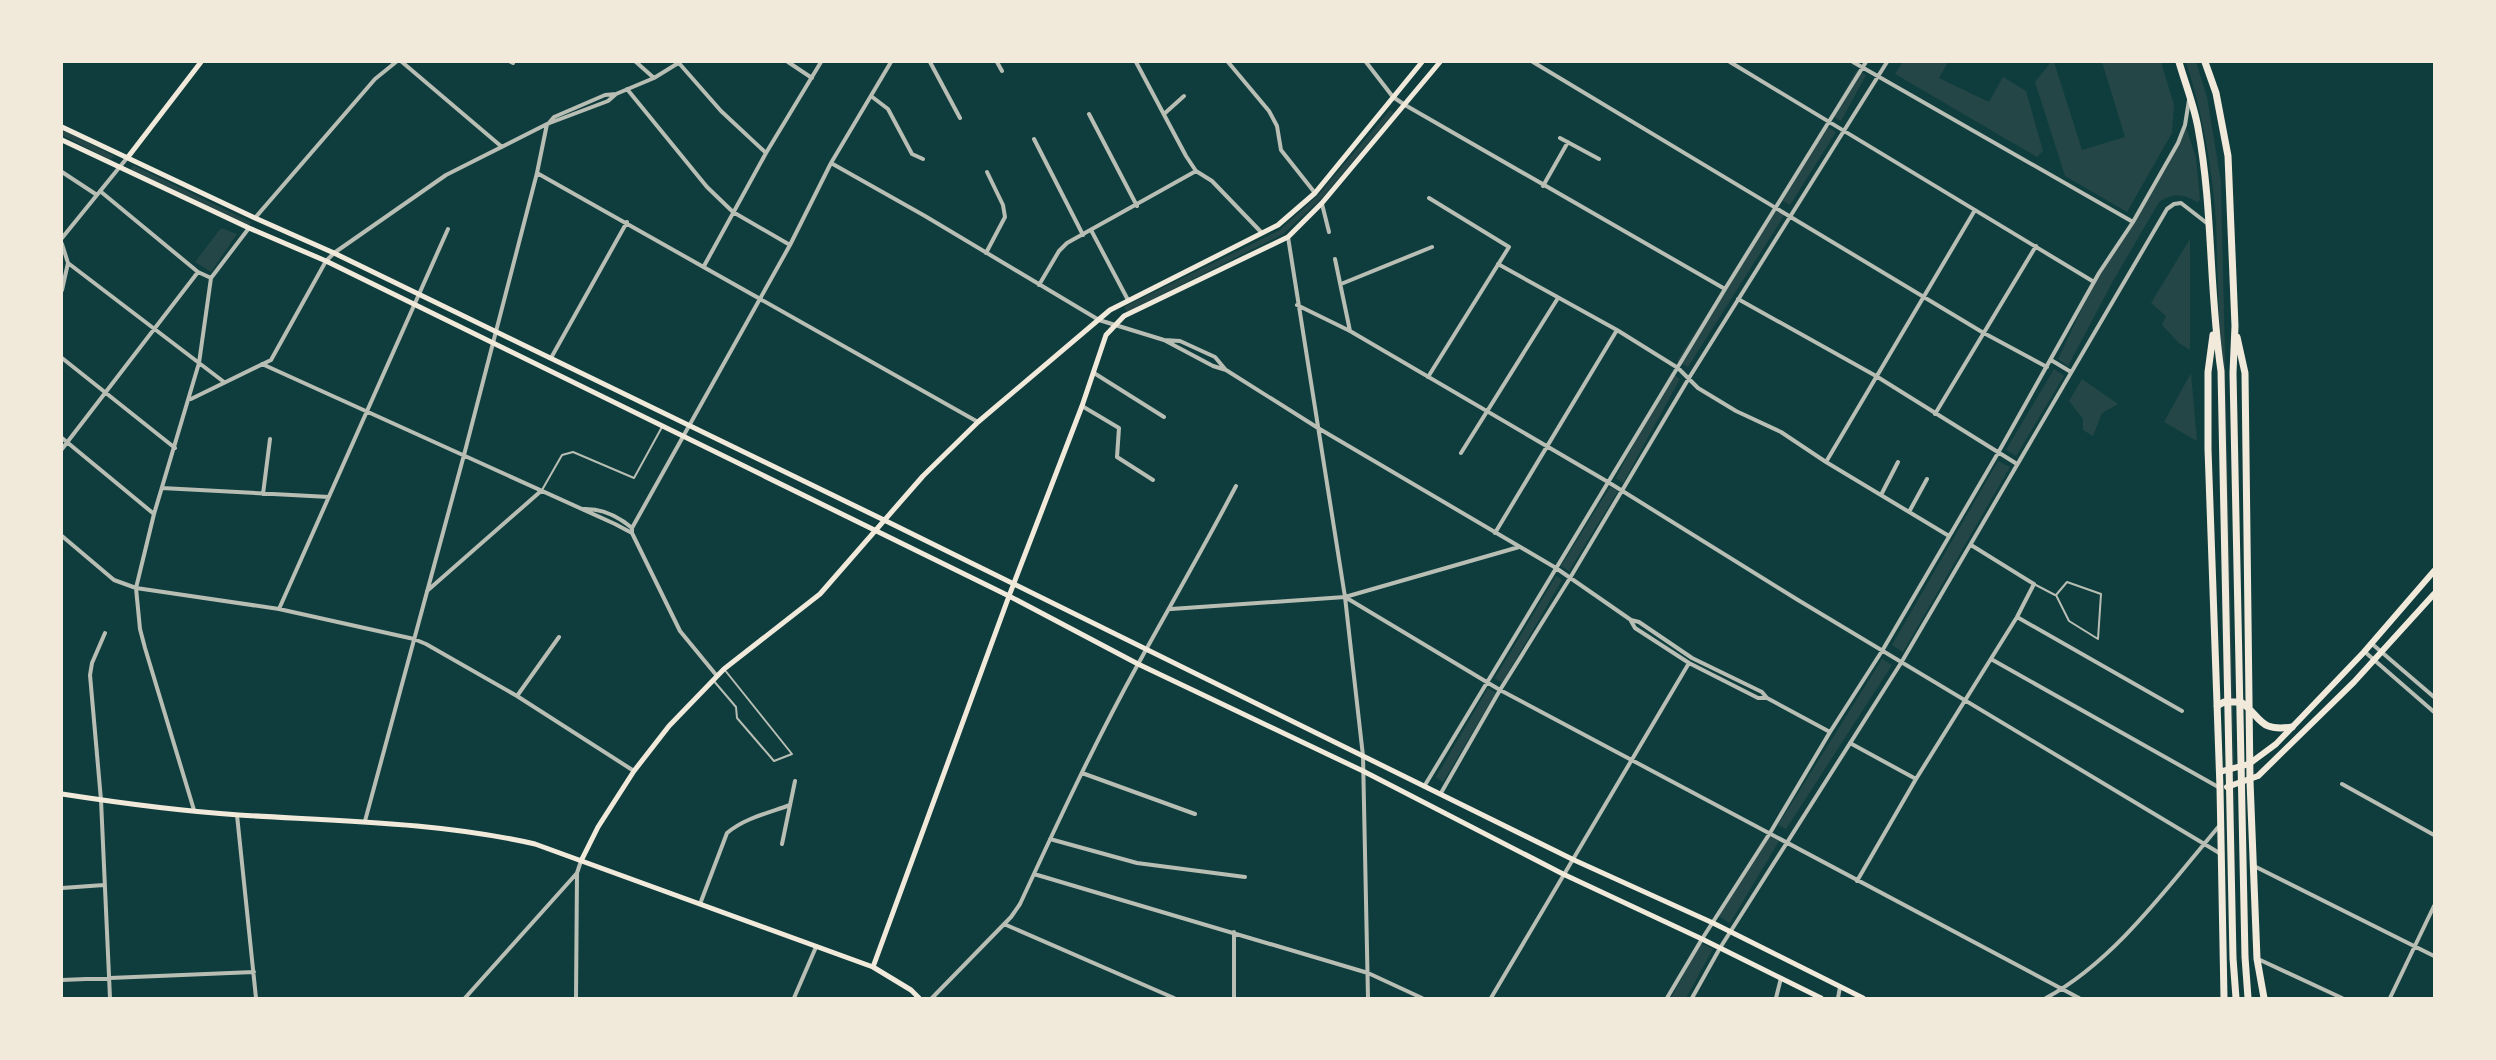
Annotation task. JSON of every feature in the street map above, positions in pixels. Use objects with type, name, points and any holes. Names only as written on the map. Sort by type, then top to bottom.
[{"type":"highway","points":[[2178,62],[2198,126],[2209,225],[2214,326],[2221,371],[2232,934],[2236,999]]},
{"type":"highway","points":[[2205,62],[2216,93],[2228,156],[2235,326],[2233,373],[2245,957],[2248,999]]},
{"type":"highway","points":[[2214,326],[2208,372],[2208,449],[2220,788],[2224,999]]},
{"type":"highway","points":[[2235,326],[2245,373],[2249,764],[2257,958],[2264,999]]},
{"type":"highway","points":[[2217,689],[2223,695],[2232,697],[2248,690]]},
{"type":"highway","points":[[2217,706],[2233,700],[2248,707],[2254,716],[2271,727],[2292,727]]},
{"type":"highway","points":[[2222,965],[2229,999]]},
{"type":"main road","points":[[128,157],[201,62]]},
{"type":"main road","points":[[581,861],[598,827],[634,771],[669,726],[724,669],[820,594],[923,476],[978,422],[1110,310],[1278,225],[1315,193],[1422,62]]},
{"type":"main road","points":[[873,967],[1009,596],[1082,406],[1106,334],[1124,316],[1288,237],[1322,203],[1440,62]]},
{"type":"main road","points":[[62,127],[419,294],[1574,860],[1713,922],[1863,999]]},
{"type":"main road","points":[[62,140],[249,228],[326,261],[1009,596],[1138,664],[1363,771],[1563,874],[1702,939],[1821,999]]},
{"type":"main road","points":[[2219,772],[2249,764],[2276,744],[2364,652],[2434,571]]},
{"type":"main road","points":[[2220,788],[2250,781],[2266,768],[2374,661],[2434,594]]},
{"type":"main road","points":[[62,794],[237,814],[365,821],[505,837],[535,844],[873,967],[903,985],[919,999]]},
{"type":"street","points":[[255,218],[375,79],[396,62]]},
{"type":"street","points":[[402,62],[502,147]]},
{"type":"street","points":[[636,62],[654,78]]},
{"type":"street","points":[[190,399],[271,360],[326,261],[334,253],[446,175],[547,124],[554,117],[605,95],[616,94],[654,78],[679,62],[721,111],[766,153]]},
{"type":"street","points":[[788,62],[812,78]]},
{"type":"street","points":[[704,266],[766,153],[821,62]]},
{"type":"street","points":[[632,531],[790,245],[831,163],[891,62]]},
{"type":"street","points":[[930,62],[960,118]]},
{"type":"street","points":[[997,62],[1002,71]]},
{"type":"street","points":[[1136,62],[1185,156],[1196,171],[1212,181],[1263,234]]},
{"type":"street","points":[[1228,62],[1269,111],[1277,126],[1281,150],[1315,193]]},
{"type":"street","points":[[1366,62],[1393,97],[1405,105],[1725,289]]},
{"type":"street","points":[[1533,62],[1982,332],[2047,367]]},
{"type":"street","points":[[1730,62],[2094,282]]},
{"type":"street","points":[[1853,62],[2133,222]]},
{"type":"street","points":[[1425,785],[1828,120],[1866,62]]},
{"type":"street","points":[[1441,793],[1500,690],[1570,578],[1689,378],[1887,62]]},
{"type":"street","points":[[627,89],[707,187],[733,212],[790,245]]},
{"type":"street","points":[[871,96],[888,109],[912,154],[923,159]]},
{"type":"street","points":[[1164,114],[1184,96]]},
{"type":"street","points":[[1667,999],[1882,651],[1998,453],[2094,282],[2133,222],[2178,143],[2185,125],[2189,96]]},
{"type":"street","points":[[1089,114],[1137,206]]},
{"type":"street","points":[[365,821],[465,455],[537,173],[547,124]]},
{"type":"street","points":[[1560,138],[1599,159]]},
{"type":"street","points":[[1034,139],[1083,235]]},
{"type":"street","points":[[1543,186],[1568,142]]},
{"type":"street","points":[[62,238],[128,157]]},
{"type":"street","points":[[831,163],[1098,320],[1164,340],[1213,366],[1226,370],[1318,428],[1556,568],[1631,620],[1639,622],[1692,658],[1762,692],[1767,698],[1830,732]]},
{"type":"street","points":[[1039,285],[1059,251],[1091,230],[1196,171]]},
{"type":"street","points":[[62,172],[98,193],[198,272],[211,278]]},
{"type":"street","points":[[986,253],[1005,217],[1003,205],[987,172]]},
{"type":"street","points":[[537,173],[978,422]]},
{"type":"street","points":[[1428,377],[1509,247],[1429,198]]},
{"type":"street","points":[[1322,203],[1329,232]]},
{"type":"street","points":[[1692,999],[1720,948],[1901,663],[2167,209],[2174,204],[2181,203],[2209,225]]},
{"type":"street","points":[[1826,462],[1975,210]]},
{"type":"street","points":[[551,358],[627,222]]},
{"type":"street","points":[[194,810],[140,629],[136,588],[154,514],[199,363],[211,278],[249,228]]},
{"type":"street","points":[[279,609],[448,229]]},
{"type":"street","points":[[1091,230],[1128,300]]},
{"type":"street","points":[[1288,237],[1297,305],[1346,597],[1363,756],[1368,999]]},
{"type":"street","points":[[62,244],[68,264],[62,290]]},
{"type":"street","points":[[1935,414],[1982,332],[2036,246]]},
{"type":"street","points":[[1341,284],[1432,247]]},
{"type":"street","points":[[1335,259],[1350,331]]},
{"type":"street","points":[[68,264],[224,382]]},
{"type":"street","points":[[1498,264],[1617,330],[1678,368],[1698,387],[1736,411],[1781,432],[1826,462],[1949,536]]},
{"type":"street","points":[[62,448],[198,272]]},
{"type":"street","points":[[1461,453],[1558,298]]},
{"type":"street","points":[[1738,299],[1876,376],[2017,464]]},
{"type":"street","points":[[1297,305],[1350,331],[1487,411],[1901,663],[2221,854]]},
{"type":"street","points":[[1496,533],[1617,330]]},
{"type":"street","points":[[1164,340],[1180,341],[1215,357],[1226,370]]},
{"type":"street","points":[[62,358],[175,448]]},
{"type":"street","points":[[2051,360],[2071,372]]},
{"type":"street","points":[[262,364],[632,531],[680,631],[715,678]]},
{"type":"street","points":[[1093,373],[1164,417]]},
{"type":"street","points":[[1082,406],[1119,428],[1117,457],[1153,480]]},
{"type":"street","points":[[62,438],[154,514]]},
{"type":"street","points":[[263,494],[270,439]]},
{"type":"street","points":[[1881,495],[1898,462]]},
{"type":"street","points":[[1909,512],[1927,479]]},
{"type":"street","points":[[932,999],[1004,924],[1020,904],[1082,773],[1138,664],[1236,486]]},
{"type":"street","points":[[162,488],[329,497]]},
{"type":"street","points":[[427,591],[541,491]]},
{"type":"street","points":[[62,536],[114,580],[136,588],[279,609],[414,639],[517,696],[634,771]]},
{"type":"street","points":[[1857,882],[1916,779],[2017,617],[2034,584],[1971,545]]},
{"type":"street","points":[[1170,609],[1346,597],[1520,546]]},
{"type":"street","points":[[1346,597],[1500,690],[2079,999]]},
{"type":"street","points":[[2017,617],[2182,711]]},
{"type":"street","points":[[1631,620],[1635,628],[1689,663],[1758,698],[1767,698]]},
{"type":"street","points":[[105,633],[92,663],[90,675],[101,800],[110,999]]},
{"type":"street","points":[[517,696],[559,637]]},
{"type":"street","points":[[2371,643],[2434,697]]},
{"type":"street","points":[[2364,652],[2434,712]]},
{"type":"street","points":[[1991,659],[2220,788]]},
{"type":"street","points":[[1491,999],[1689,663]]},
{"type":"street","points":[[1850,743],[1916,779]]},
{"type":"street","points":[[1082,773],[1195,814]]},
{"type":"street","points":[[782,844],[795,781]]},
{"type":"street","points":[[2342,784],[2434,835]]},
{"type":"street","points":[[700,905],[727,833],[757,816],[790,805]]},
{"type":"street","points":[[237,814],[256,999]]},
{"type":"street","points":[[2046,999],[2076,980],[2140,919],[2221,824]]},
{"type":"street","points":[[1050,839],[1137,863],[1245,877]]},
{"type":"street","points":[[576,999],[577,873],[581,861]]},
{"type":"street","points":[[2254,866],[2434,956]]},
{"type":"street","points":[[465,999],[577,873]]},
{"type":"street","points":[[1034,874],[1368,973],[1422,999]]},
{"type":"street","points":[[62,888],[104,885]]},
{"type":"street","points":[[2390,999],[2434,906]]},
{"type":"street","points":[[1004,924],[1174,999]]},
{"type":"street","points":[[1234,932],[1234,999]]},
{"type":"street","points":[[794,999],[816,947]]},
{"type":"street","points":[[2257,958],[2342,999]]},
{"type":"street","points":[[62,980],[109,976],[254,972]]},
{"type":"street","points":[[1776,999],[1781,978]]},
{"type":"street","points":[[1838,999],[1840,987]]},
{"type":"lane","points":[[541,491],[562,455],[567,452],[573,452],[634,478],[662,427]]},
{"type":"lane","points":[[2034,584],[2056,595],[2069,621],[2098,639],[2102,594],[2067,582],[2056,595]]},
{"type":"lane","points":[[715,678],[736,707],[737,718],[774,761],[792,754],[724,669]]},
{"type":"shaded area","points":[[1903,62],[1948,62],[1939,78],[1989,102],[2003,77],[2026,91],[2043,151],[2037,157],[1895,74]]},
{"type":"shaded area","points":[[2051,62],[2054,62],[2082,150],[2125,137],[2102,62],[2161,62],[2174,105],[2172,133],[2127,212],[2065,176],[2035,82]]},
{"type":"shaded area","points":[[2186,62],[2196,62],[2207,97],[2221,182],[2237,883],[2216,222],[2206,141]]},
{"type":"shaded area","points":[[1857,70],[1866,75],[1841,121],[1831,115]]},
{"type":"shaded area","points":[[1390,110],[1394,113],[1322,198],[1283,234],[1127,312],[1124,307],[1280,230],[1319,194]]},
{"type":"shaded area","points":[[1825,125],[1836,132],[1790,205],[1781,200]]},
{"type":"shaded area","points":[[2186,127],[2196,158],[2200,200],[2197,202],[2178,195],[2159,202],[2113,281],[2068,366],[2058,359],[2084,304],[2157,183]]},
{"type":"shaded area","points":[[62,129],[114,156],[110,160],[62,135]]},
{"type":"shaded area","points":[[133,165],[251,222],[249,227],[131,170]]},
{"type":"shaded area","points":[[1775,208],[1785,214],[1688,367],[1677,361]]},
{"type":"shaded area","points":[[221,228],[237,234],[211,272],[195,262]]},
{"type":"shaded area","points":[[2190,239],[2190,350],[2179,343],[2162,325],[2166,316],[2151,303]]},
{"type":"shaded area","points":[[2054,369],[2064,376],[2016,456],[2006,450]]},
{"type":"shaded area","points":[[1671,373],[1680,379],[1623,483],[1616,478]]},
{"type":"shaded area","points":[[2191,373],[2197,441],[2164,422]]},
{"type":"shaded area","points":[[2082,379],[2118,404],[2102,413],[2093,436],[2083,430],[2083,419],[2069,401]]},
{"type":"shaded area","points":[[1998,461],[2010,467],[1903,652],[1892,645]]},
{"type":"shaded area","points":[[1610,487],[1618,491],[1569,571],[1561,566]]},
{"type":"shaded area","points":[[1556,576],[1562,580],[1502,683],[1495,678]]},
{"type":"shaded area","points":[[1882,659],[1892,665],[1786,829],[1778,825]]},
{"type":"shaded area","points":[[1488,688],[1496,693],[1443,782],[1436,777]]},
{"type":"shaded area","points":[[1766,834],[1779,841],[1730,923],[1718,916]]},
{"type":"shaded area","points":[[1701,943],[1713,949],[1686,998],[1671,998]]}]
